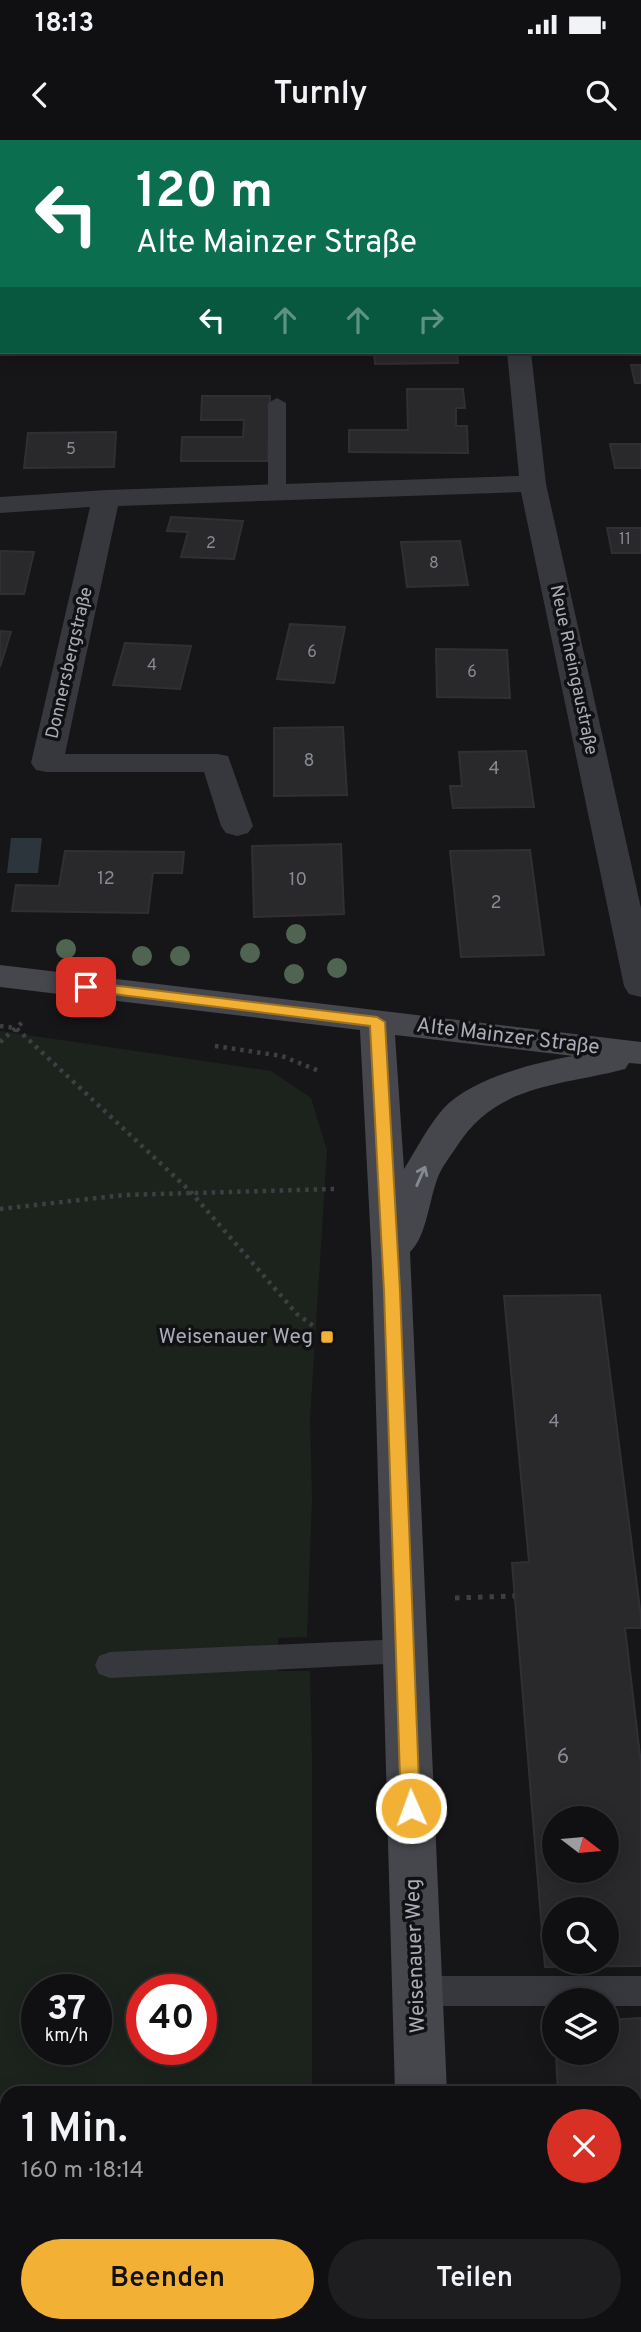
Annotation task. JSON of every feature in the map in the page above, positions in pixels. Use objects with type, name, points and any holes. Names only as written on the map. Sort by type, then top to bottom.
[{"type":"street","name":"Neue Rheingaustraße","points":[[519,354],[533,484],[641,986]]},
{"type":"street","points":[[0,505],[106,498],[533,484]]},
{"type":"street","name":"Donnersbergstraße","points":[[106,498],[47,763],[217,763],[237,826]]},
{"type":"street","name":"Alte Mainzer Straße","points":[[0,976],[641,1054]]},
{"type":"street","name":"Weisenauer Weg","points":[[377,1022],[391,1264],[421,2086]]},
{"type":"street","points":[[391,1264],[420,1174],[455,1119],[471,1104],[514,1083],[641,1054]]},
{"type":"lane","points":[[277,403],[277,492]]},
{"type":"lane","points":[[110,1664],[405,1651]]},
{"type":"lane","points":[[418,1991],[641,1991]]},
{"type":"path","points":[[0,1042],[26,1019]]},
{"type":"path","points":[[0,1026],[16,1028],[189,1190],[297,1314],[316,1328]]},
{"type":"path","points":[[0,1209],[42,1202],[189,1190],[334,1189]]},
{"type":"path","points":[[444,1599],[514,1596]]},
{"type":"shaded area","points":[[11,838],[42,838],[38,873],[7,873]]},
{"type":"shaded area","points":[[0,1031],[271,1071],[311,1098],[327,1150],[310,1419],[312,1500],[307,1637],[278,1638],[278,1671],[310,1671],[312,2086],[0,2086]]},
{"type":"building","points":[[374,354],[457,354],[458,363],[375,364]]},
{"type":"building","points":[[631,365],[641,365],[641,383],[635,383]]},
{"type":"building","points":[[407,389],[463,389],[465,408],[456,408],[456,426],[467,426],[468,453],[349,452],[349,430],[408,430]]},
{"type":"building","points":[[202,396],[270,396],[268,461],[181,461],[182,437],[243,437],[244,420],[201,420]]},
{"type":"building","points":[[116,432],[114,467],[24,468],[28,433]]},
{"type":"building","points":[[610,444],[641,444],[641,468],[615,468]]},
{"type":"building","points":[[171,517],[243,521],[234,559],[181,557],[188,532],[167,531]]},
{"type":"building","points":[[607,528],[641,528],[641,553],[612,553]]},
{"type":"building","points":[[460,541],[468,585],[407,587],[401,542]]},
{"type":"building","points":[[0,551],[34,552],[24,594],[0,594]]},
{"type":"building","points":[[290,624],[345,627],[334,683],[277,679]]},
{"type":"building","points":[[0,631],[11,632],[0,667]]},
{"type":"building","points":[[125,643],[191,646],[180,689],[113,685]]},
{"type":"building","points":[[436,649],[507,650],[510,698],[437,697]]},
{"type":"building","points":[[343,727],[347,795],[274,796],[274,728]]},
{"type":"building","points":[[526,751],[534,807],[453,808],[450,786],[462,786],[459,752]]},
{"type":"building","points":[[341,844],[344,914],[254,917],[252,846]]},
{"type":"building","points":[[530,850],[544,955],[461,957],[450,851]]},
{"type":"building","points":[[65,851],[184,852],[182,873],[153,873],[148,913],[12,911],[16,885],[59,886]]},
{"type":"building","points":[[600,1295],[641,1617],[641,1628],[625,1628],[641,1764],[641,1966],[619,1966],[619,1897],[542,1897],[542,1930],[512,1563],[529,1562],[504,1296]]},
{"type":"building","points":[[641,2018],[641,2086],[558,2086],[557,2065],[619,2065],[619,2019]]},
{"type":"place","name":"Weisenauer Weg","points":[[327,1337]]},
{"type":"route","points":[[86,987],[377,1022],[392,1291],[411,1808]]}]
